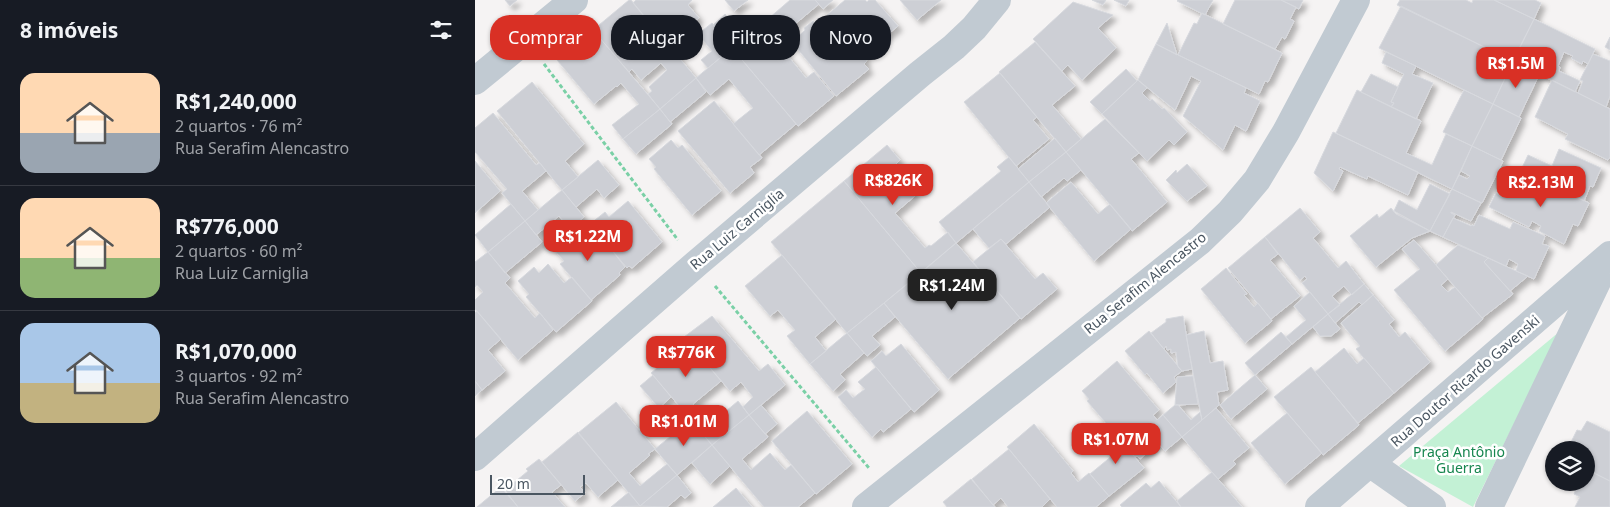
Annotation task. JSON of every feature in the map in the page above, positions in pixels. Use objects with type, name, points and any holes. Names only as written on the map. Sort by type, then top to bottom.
[{"type":"street","points":[[475,81],[574,0]]},
{"type":"street","name":"Rua Luiz Carniglia","points":[[475,457],[719,245],[954,47],[974,28],[997,0]]},
{"type":"street","name":"Rua Serafim Alencastro","points":[[866,507],[1200,241],[1230,212],[1257,180],[1273,155],[1356,0]]},
{"type":"street","points":[[1489,507],[1610,255]]},
{"type":"street","name":"Rua Doutor Ricardo Gavenski","points":[[1319,507],[1371,464],[1610,255]]},
{"type":"street","points":[[1371,464],[1432,507]]},
{"type":"green space","name":"Praça Antônio Guerra","points":[[1559,332],[1473,507],[1399,466]]},
{"type":"building","points":[[505,0],[517,0],[510,6]]},
{"type":"building","points":[[631,0],[644,15],[611,15]]},
{"type":"building","points":[[636,0],[692,0],[688,5],[696,15],[643,15],[633,3]]},
{"type":"building","points":[[725,0],[748,0],[734,11]]},
{"type":"building","points":[[790,0],[815,0],[819,4],[800,20],[800,15],[773,15]]},
{"type":"building","points":[[815,0],[833,0],[823,9]]},
{"type":"building","points":[[845,0],[865,0],[867,2],[875,0],[888,15],[827,15]]},
{"type":"building","points":[[900,0],[941,0],[917,20]]},
{"type":"building","points":[[1092,0],[1106,0],[1103,5]]},
{"type":"building","points":[[1114,0],[1129,0],[1126,6]]},
{"type":"building","points":[[1178,0],[1213,0],[1205,15]]},
{"type":"building","points":[[1235,0],[1281,0],[1296,7],[1290,19],[1294,21],[1285,39],[1282,37],[1275,49],[1223,24]]},
{"type":"building","points":[[1281,0],[1303,0],[1299,9]]},
{"type":"building","points":[[1400,0],[1466,0],[1472,3],[1473,0],[1494,0],[1534,19],[1513,61],[1397,5]]},
{"type":"building","points":[[1494,0],[1535,0],[1541,3],[1534,19]]},
{"type":"building","points":[[1073,2],[1113,15],[1098,28],[1116,48],[1082,80],[1068,65],[1062,71],[1033,39]]},
{"type":"building","points":[[1401,6],[1513,61],[1493,104],[1379,48]]},
{"type":"building","points":[[1202,13],[1282,53],[1268,82],[1265,81],[1259,94],[1178,55],[1194,23],[1197,24]]},
{"type":"building","points":[[611,15],[611,51],[601,39],[601,23]]},
{"type":"building","points":[[891,18],[898,26],[891,32]]},
{"type":"building","points":[[1534,19],[1595,49],[1588,64],[1583,61],[1582,64],[1571,58],[1573,56],[1564,52],[1558,66],[1560,67],[1559,71],[1580,81],[1575,92],[1513,61]]},
{"type":"building","points":[[712,23],[713,24],[713,60],[718,60],[708,68],[701,60],[712,51],[703,40],[703,30]]},
{"type":"building","points":[[810,23],[810,60],[866,60],[864,64],[869,69],[836,96],[800,52],[800,35],[805,30],[804,28]]},
{"type":"building","points":[[1167,23],[1177,55],[1156,44]]},
{"type":"building","points":[[1610,37],[1610,50],[1605,47]]},
{"type":"building","points":[[601,39],[611,51],[611,60],[618,60],[660,109],[623,139],[612,125],[639,104],[621,83],[594,104],[557,60],[601,60]]},
{"type":"building","points":[[1035,42],[1075,86],[1052,105],[1081,139],[1066,152],[999,72]]},
{"type":"building","points":[[1156,44],[1246,88],[1244,93],[1260,101],[1246,131],[1235,125],[1223,150],[1183,116],[1201,81],[1191,76],[1175,110],[1138,80]]},
{"type":"building","points":[[1386,52],[1416,66],[1412,74],[1433,83],[1416,119],[1391,107],[1394,103],[1391,102],[1404,74],[1382,63]]},
{"type":"building","points":[[1593,54],[1610,61],[1610,96],[1606,107],[1578,93],[1583,81],[1580,80]]},
{"type":"building","points":[[619,60],[681,60],[696,78],[660,109],[648,94],[652,91],[649,87],[667,70],[661,63],[641,80],[632,69],[629,72]]},
{"type":"building","points":[[718,60],[742,60],[796,124],[759,155],[733,124],[753,108],[729,79],[710,95],[696,78]]},
{"type":"building","points":[[742,60],[791,60],[806,78],[814,72],[834,96],[798,126]]},
{"type":"building","points":[[1513,61],[1539,75],[1519,117],[1493,104]]},
{"type":"building","points":[[1126,69],[1137,81],[1102,114],[1090,102]]},
{"type":"building","points":[[1000,73],[1037,117],[1033,120],[1049,139],[1016,166],[964,102]]},
{"type":"building","points":[[1371,74],[1398,87],[1391,102],[1394,103],[1391,107],[1361,92]]},
{"type":"building","points":[[696,78],[706,92],[670,122],[660,109]]},
{"type":"building","points":[[1138,80],[1147,88],[1142,93],[1150,101],[1152,99],[1162,109],[1164,108],[1187,132],[1174,145],[1169,140],[1147,161],[1102,114]]},
{"type":"building","points":[[1552,80],[1610,109],[1610,157],[1608,160],[1565,139],[1568,134],[1535,117]]},
{"type":"building","points":[[532,82],[584,144],[565,161],[578,177],[562,190],[497,111]]},
{"type":"building","points":[[1357,90],[1421,121],[1406,153],[1432,165],[1446,134],[1472,146],[1452,189],[1336,133]]},
{"type":"building","points":[[1464,90],[1493,104],[1472,146],[1443,132]]},
{"type":"building","points":[[714,101],[762,158],[750,167],[754,173],[730,193],[678,131]]},
{"type":"building","points":[[1493,104],[1521,118],[1501,160],[1472,146]]},
{"type":"building","points":[[660,109],[672,124],[636,154],[623,139]]},
{"type":"building","points":[[493,113],[536,165],[540,163],[546,171],[522,191],[538,210],[525,221],[502,193],[507,189],[475,152],[475,128]]},
{"type":"building","points":[[1105,119],[1139,153],[1131,159],[1167,202],[1132,231],[1066,152]]},
{"type":"building","points":[[1333,132],[1418,172],[1408,195],[1368,176],[1367,179],[1340,167],[1339,169],[1343,171],[1333,191],[1314,173]]},
{"type":"building","points":[[1055,138],[1066,152],[1029,182],[1018,169]]},
{"type":"building","points":[[671,140],[678,148],[682,145],[721,191],[692,215],[654,169],[656,167],[649,159]]},
{"type":"building","points":[[887,145],[900,160],[893,167],[916,195],[895,213],[925,248],[929,245],[931,246],[948,232],[956,243],[921,273],[844,181]]},
{"type":"building","points":[[1472,146],[1503,161],[1482,203],[1452,189],[1459,175],[1467,179],[1470,176],[1461,171]]},
{"type":"building","points":[[1559,149],[1601,168],[1593,187],[1590,186],[1584,201],[1521,170],[1528,155],[1552,166]]},
{"type":"building","points":[[1066,152],[1081,170],[1067,181],[1064,178],[1041,197],[1029,182]]},
{"type":"building","points":[[1009,157],[1029,182],[956,243],[939,222],[1001,171],[997,167]]},
{"type":"building","points":[[598,160],[619,185],[604,198],[597,189],[576,207],[562,190]]},
{"type":"building","points":[[475,161],[500,191],[475,213]]},
{"type":"building","points":[[1187,164],[1207,186],[1187,201],[1166,180],[1176,170],[1177,173]]},
{"type":"building","points":[[1513,175],[1544,190],[1548,183],[1589,203],[1578,226],[1573,224],[1564,244],[1539,231],[1541,226],[1532,221],[1529,227],[1489,207],[1496,193],[1502,197]]},
{"type":"building","points":[[844,181],[921,273],[847,333],[771,242]]},
{"type":"building","points":[[1029,182],[1050,207],[1006,244],[1001,239],[989,248],[973,229]]},
{"type":"building","points":[[1071,182],[1098,214],[1110,204],[1131,229],[1094,261],[1046,203]]},
{"type":"building","points":[[1430,184],[1450,194],[1430,231],[1394,211],[1399,200],[1417,210]]},
{"type":"building","points":[[1452,189],[1481,203],[1471,221],[1451,212],[1455,215],[1443,237],[1430,231]]},
{"type":"building","points":[[562,190],[584,217],[570,229],[559,216],[536,235],[525,221]]},
{"type":"building","points":[[628,201],[662,242],[632,268],[629,266],[627,268],[590,224],[605,212],[609,217]]},
{"type":"building","points":[[511,204],[525,221],[488,252],[475,235]]},
{"type":"building","points":[[1300,208],[1320,232],[1313,238],[1338,268],[1346,261],[1364,284],[1352,295],[1344,286],[1332,296],[1340,305],[1328,314],[1302,283],[1307,279],[1305,276],[1300,280],[1265,237]]},
{"type":"building","points":[[1391,208],[1396,214],[1430,231],[1412,238],[1376,267],[1350,236],[1377,214],[1379,218]]},
{"type":"building","points":[[1479,215],[1510,229],[1513,222],[1545,236],[1542,244],[1549,246],[1534,279],[1516,271],[1518,264],[1509,259],[1506,266],[1443,237],[1453,218],[1474,226]]},
{"type":"building","points":[[525,221],[542,242],[505,273],[488,252]]},
{"type":"building","points":[[577,224],[599,251],[607,244],[625,267],[619,273],[620,275],[591,300],[560,264],[564,261],[551,246]]},
{"type":"building","points":[[1265,237],[1278,254],[1270,260],[1300,296],[1271,319],[1228,268]]},
{"type":"building","points":[[1001,239],[1035,279],[1043,273],[1057,289],[1021,319],[973,262]]},
{"type":"building","points":[[1414,240],[1448,279],[1441,285],[1448,292],[1455,287],[1483,319],[1445,351],[1394,290],[1420,269],[1402,249]]},
{"type":"building","points":[[956,243],[1020,318],[948,379],[884,303]]},
{"type":"building","points":[[1458,245],[1488,258],[1484,262],[1513,294],[1482,318],[1436,265]]},
{"type":"building","points":[[488,252],[510,278],[505,283],[535,318],[540,313],[553,330],[518,360],[475,309],[475,300],[483,292],[477,285],[475,287],[475,262]]},
{"type":"building","points":[[782,255],[836,319],[815,337],[826,351],[810,364],[787,336],[795,330],[778,310],[770,316],[745,286]]},
{"type":"building","points":[[1488,258],[1528,276],[1510,291],[1484,262]]},
{"type":"building","points":[[548,264],[564,283],[572,277],[592,301],[556,332],[526,297],[529,294],[518,281],[534,267],[539,273]]},
{"type":"building","points":[[1226,268],[1247,294],[1244,295],[1254,307],[1258,303],[1272,321],[1245,343],[1201,289]]},
{"type":"building","points":[[1364,284],[1373,295],[1362,305],[1359,302],[1335,323],[1328,314]]},
{"type":"building","points":[[1310,292],[1328,314],[1292,344],[1286,337],[1306,320],[1294,306]]},
{"type":"building","points":[[1373,295],[1394,320],[1389,324],[1399,337],[1405,332],[1430,362],[1394,393],[1356,349],[1360,346],[1341,323]]},
{"type":"building","points":[[884,303],[895,317],[872,336],[880,345],[867,356],[847,333]]},
{"type":"building","points":[[477,311],[501,339],[488,350],[505,371],[482,390],[475,381],[475,313]]},
{"type":"building","points":[[1328,314],[1340,329],[1331,336],[1320,336],[1313,327]]},
{"type":"building","points":[[712,316],[759,371],[768,364],[785,385],[749,415],[743,407],[753,397],[741,382],[730,391],[684,337]]},
{"type":"building","points":[[1183,316],[1192,369],[1182,371],[1178,367],[1176,352],[1171,353],[1171,349],[1167,350],[1166,346],[1164,349],[1151,333],[1166,322],[1166,319]]},
{"type":"building","points":[[1149,331],[1182,371],[1174,377],[1176,382],[1163,393],[1147,373],[1145,375],[1125,351]]},
{"type":"building","points":[[1204,331],[1210,363],[1223,361],[1228,390],[1217,392],[1219,405],[1202,420],[1186,335]]},
{"type":"building","points":[[1281,332],[1292,344],[1255,375],[1245,363]]},
{"type":"building","points":[[847,333],[864,353],[840,374],[845,380],[833,391],[810,364]]},
{"type":"building","points":[[688,342],[721,381],[693,404],[696,407],[687,415],[651,373]]},
{"type":"building","points":[[901,344],[939,390],[914,412],[871,361],[882,351],[886,356]]},
{"type":"building","points":[[1344,348],[1357,364],[1364,358],[1394,393],[1358,423],[1315,372]]},
{"type":"building","points":[[1117,361],[1159,410],[1153,415],[1157,420],[1163,415],[1182,437],[1165,451],[1158,443],[1140,459],[1137,456],[1135,457],[1087,401],[1089,399],[1082,391]]},
{"type":"building","points":[[876,367],[911,409],[883,432],[881,429],[872,437],[838,397],[846,390],[853,398],[865,389],[858,382]]},
{"type":"building","points":[[1311,367],[1359,425],[1323,455],[1274,397]]},
{"type":"building","points":[[653,375],[671,397],[659,408],[640,386]]},
{"type":"building","points":[[1255,375],[1267,389],[1231,419],[1220,405]]},
{"type":"building","points":[[1193,376],[1198,404],[1175,405],[1177,377]]},
{"type":"building","points":[[475,381],[482,390],[475,396]]},
{"type":"building","points":[[738,401],[749,415],[712,445],[701,432]]},
{"type":"building","points":[[616,402],[655,449],[629,473],[640,486],[667,464],[677,475],[640,506],[578,433]]},
{"type":"building","points":[[761,405],[777,424],[765,434],[749,415]]},
{"type":"building","points":[[1175,405],[1178,405],[1191,420],[1200,412],[1202,420],[1182,437],[1163,415]]},
{"type":"building","points":[[1216,408],[1249,448],[1233,461],[1236,464],[1218,479],[1182,437]]},
{"type":"building","points":[[807,411],[852,464],[816,494],[772,441]]},
{"type":"building","points":[[1287,413],[1322,453],[1285,484],[1251,443]]},
{"type":"building","points":[[749,415],[768,437],[742,459],[751,470],[770,453],[785,470],[791,465],[815,493],[798,507],[764,507],[712,445]]},
{"type":"building","points":[[691,420],[712,445],[677,475],[655,449]]},
{"type":"building","points":[[1587,421],[1610,432],[1610,481],[1595,474],[1595,441],[1572,441],[1577,430],[1581,431]]},
{"type":"building","points":[[1034,424],[1073,471],[1071,473],[1078,482],[1089,473],[1109,496],[1096,507],[1057,507],[1007,447]]},
{"type":"building","points":[[1110,428],[1144,468],[1109,496],[1090,474],[1113,455],[1098,437]]},
{"type":"building","points":[[578,432],[618,480],[598,497],[586,483],[580,487],[585,493],[575,501],[542,462]]},
{"type":"building","points":[[712,445],[730,466],[710,484],[692,463]]},
{"type":"building","points":[[1009,449],[1050,499],[1042,507],[1008,507],[1001,498],[993,505],[972,479]]},
{"type":"building","points":[[539,459],[561,485],[552,492],[565,507],[518,507],[505,490]]},
{"type":"building","points":[[1212,472],[1242,507],[1181,507],[1177,501]]},
{"type":"building","points":[[1595,474],[1610,481],[1610,507],[1575,507],[1580,497],[1574,494],[1575,491],[1595,491]]},
{"type":"building","points":[[677,475],[691,493],[685,498],[681,495],[667,507],[640,506]]},
{"type":"building","points":[[971,479],[995,507],[947,507],[943,502]]},
{"type":"building","points":[[1159,481],[1181,507],[1122,507],[1120,505],[1146,483],[1151,488]]},
{"type":"building","points":[[501,487],[518,507],[477,507]]},
{"type":"building","points":[[736,488],[752,507],[713,507]]},
{"type":"building","points":[[629,492],[640,506],[611,507]]}]
